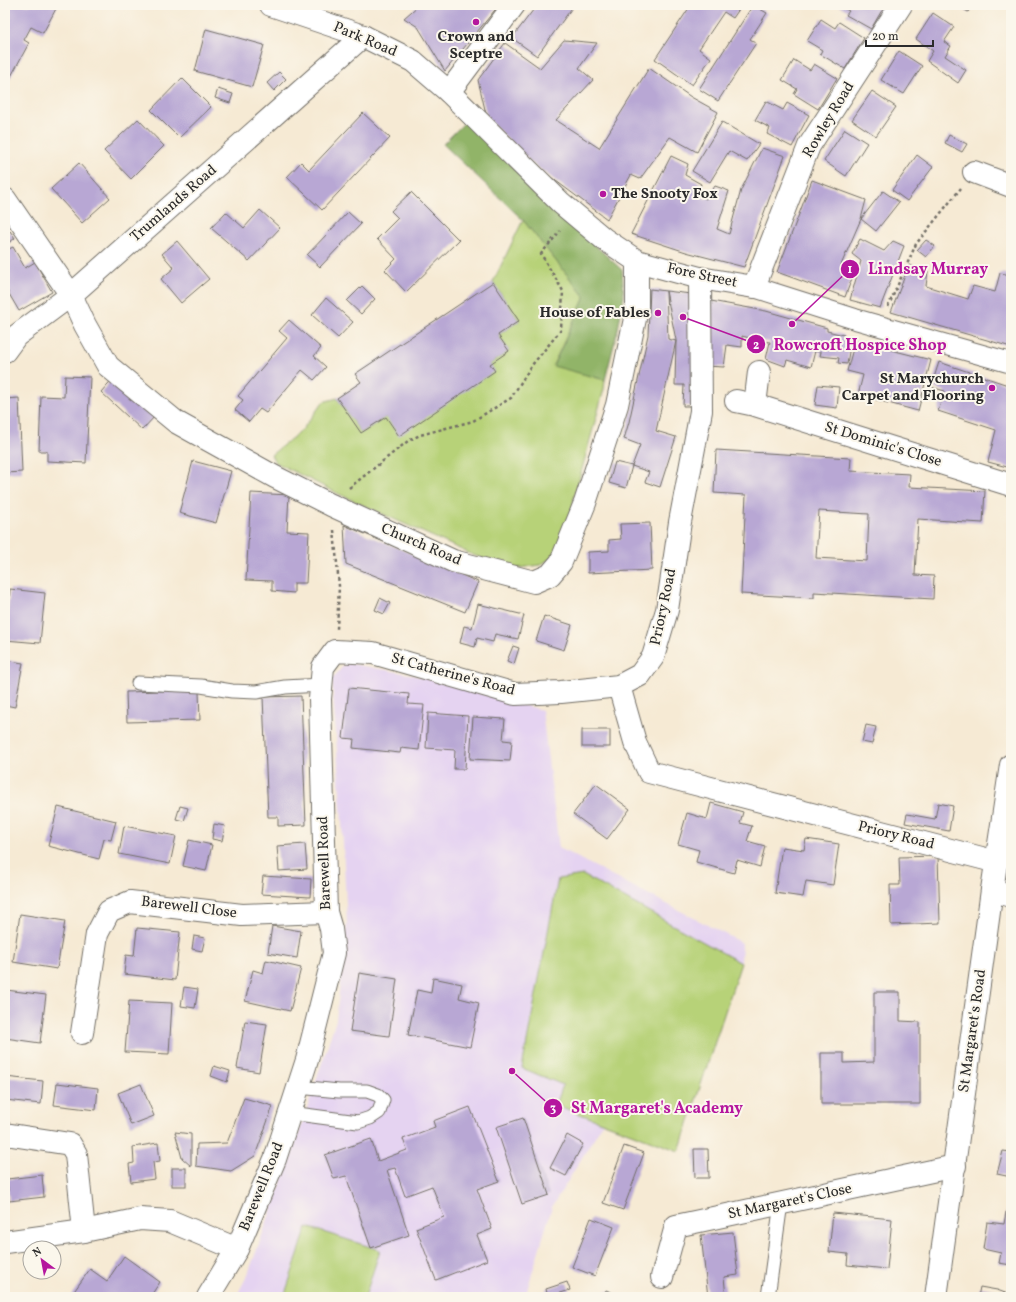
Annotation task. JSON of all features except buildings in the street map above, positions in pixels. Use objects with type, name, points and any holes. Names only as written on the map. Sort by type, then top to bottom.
[{"type":"street","name":"Park Road","points":[[271,5],[364,36],[414,61],[449,92]]},
{"type":"street","points":[[449,92],[514,5]]},
{"type":"street","name":"Rowley Road","points":[[754,287],[809,146],[901,5]]},
{"type":"street","name":"Trumlands Road","points":[[5,351],[16,336],[71,295],[364,36]]},
{"type":"street","name":"Fore Street","points":[[449,92],[556,198],[604,239],[637,261],[700,278],[754,287],[854,319],[1011,362]]},
{"type":"street","points":[[974,172],[1011,186]]},
{"type":"street","points":[[5,199],[71,295]]},
{"type":"street","name":"Church Road","points":[[71,295],[108,366],[176,422],[275,477],[331,505],[453,561],[534,582],[550,575],[561,562],[584,503],[617,406],[637,309],[637,261]]},
{"type":"street","name":"Priory Road","points":[[700,278],[701,411],[680,522],[667,610],[653,657],[640,675],[619,686],[634,742],[649,772],[997,862]]},
{"type":"street","name":"St Dominic's Close","points":[[759,372],[746,403],[1011,485]]},
{"type":"street","name":"St Catherine's Road","points":[[335,651],[373,653],[515,694],[561,692],[619,686]]},
{"type":"street","name":"Barewell Road","points":[[208,1297],[237,1249],[275,1160],[307,1060],[334,953],[331,929],[326,912],[320,700],[323,667],[335,651]]},
{"type":"street","name":"St Margaret's Road","points":[[936,1297],[955,1166],[1001,893],[997,862],[1011,765]]},
{"type":"street","name":"Barewell Close","points":[[82,1033],[97,934],[109,911],[130,902],[242,915],[326,912]]},
{"type":"street","points":[[5,1134],[70,1144],[76,1154],[84,1231]]},
{"type":"street","name":"St Margaret's Close","points":[[662,1277],[676,1226],[955,1166]]},
{"type":"street","points":[[5,1242],[84,1231],[140,1219],[170,1221],[237,1249]]},
{"type":"lane","points":[[138,683],[201,686],[232,691],[256,692],[285,687],[321,685]]},
{"type":"lane","points":[[290,1113],[358,1122],[370,1118],[379,1112],[383,1100],[378,1095],[367,1091],[339,1091],[298,1087]]},
{"type":"lane","points":[[768,1297],[781,1204]]},
{"type":"path","points":[[880,325],[916,244],[974,172]]},
{"type":"path","points":[[335,651],[339,586],[331,505],[341,494],[408,441],[420,435],[473,421],[510,398],[532,365],[561,330],[563,291],[541,254],[575,214]]},
{"type":"shaded area","points":[[346,663],[409,674],[542,710],[559,848],[742,943],[741,963],[679,1151],[603,1123],[552,1207],[525,1297],[236,1297],[248,1274],[296,1142],[336,1020],[347,924],[332,679]]},
{"type":"green space","points":[[467,120],[541,196],[622,270],[624,296],[618,329],[605,380],[553,366],[585,297],[523,220],[443,144]]},
{"type":"green space","points":[[523,220],[585,297],[553,365],[605,380],[604,389],[574,498],[568,533],[558,554],[540,565],[512,569],[473,555],[341,495],[275,462],[271,455],[302,430],[323,402],[337,398],[361,433],[386,417],[490,364],[509,351],[498,335],[519,321],[493,282]]},
{"type":"green space","points":[[583,875],[741,963],[679,1151],[556,1105],[563,1085],[522,1068],[558,879]]},
{"type":"green space","points":[[307,1227],[380,1250],[365,1297],[284,1297]]},
{"type":"place","name":"Crown and Sceptre","points":[[476,22]]},
{"type":"place","name":"The Snooty Fox","points":[[603,194]]},
{"type":"place","name":"House of Fables","points":[[658,313]]},
{"type":"place","name":"Rowcroft Hospice Shop","points":[[683,317]]},
{"type":"place","name":"Lindsay Murray","points":[[792,324]]},
{"type":"place","name":"St Marychurch Carpet and Flooring","points":[[992,388]]},
{"type":"place","name":"St Margaret's Academy","points":[[512,1071]]}]
